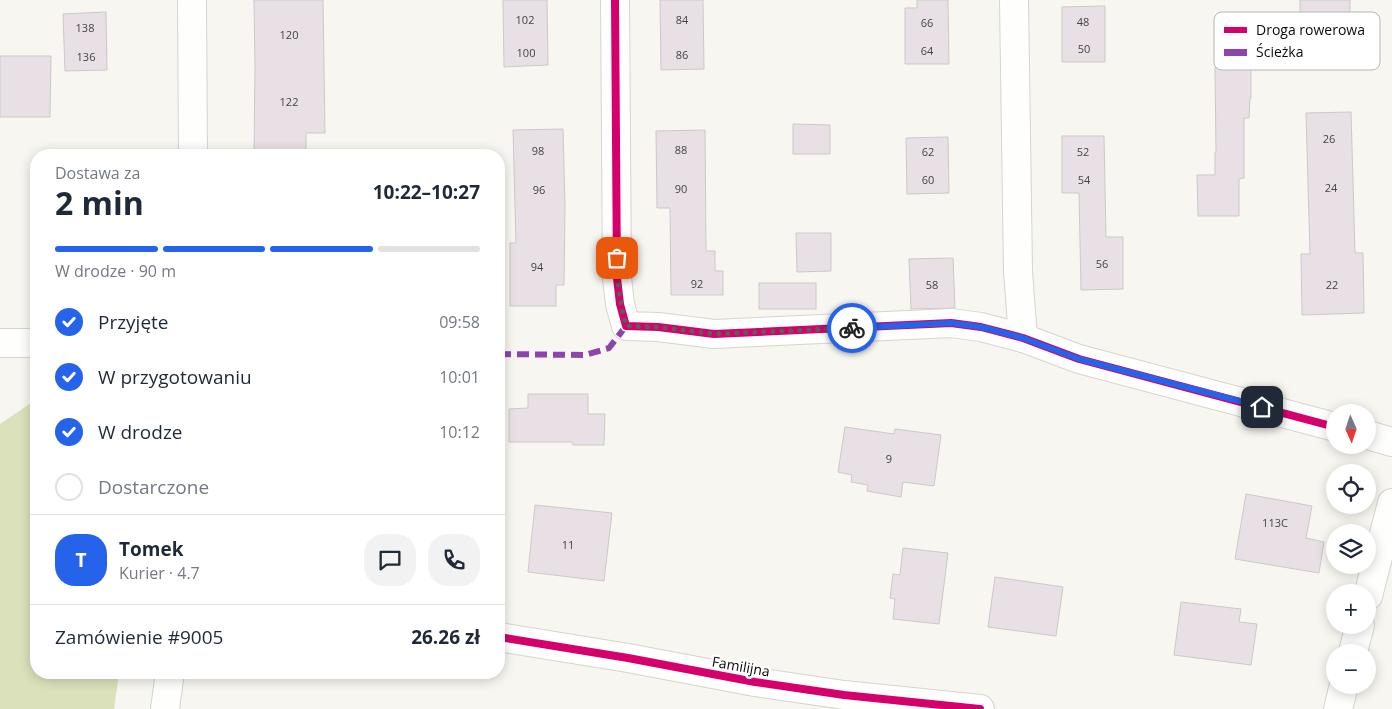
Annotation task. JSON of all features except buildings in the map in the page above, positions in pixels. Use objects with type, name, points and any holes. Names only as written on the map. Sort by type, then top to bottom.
[{"type":"street","points":[[192,0],[193,149]]},
{"type":"street","points":[[615,0],[617,278],[620,304],[626,326],[658,327],[714,334],[951,323],[981,327],[1023,338],[1079,359],[1326,425]]},
{"type":"street","points":[[1014,0],[1018,271],[1023,338]]},
{"type":"street","points":[[0,342],[30,343]]},
{"type":"street","points":[[1376,437],[1392,442]]},
{"type":"street","points":[[1371,584],[1392,502]]},
{"type":"street","name":"Familijna","points":[[505,637],[814,691],[980,709]]},
{"type":"street","points":[[165,709],[169,679]]},
{"type":"street","points":[[1338,709],[1342,694]]},
{"type":"green space","points":[[30,404],[30,679],[118,679],[114,709],[0,709],[0,424]]},
{"type":"marked path","points":[[505,354],[585,355],[609,348],[626,326]]},
{"type":"cycle path","points":[[615,0],[617,278],[620,304],[626,326],[658,327],[714,334],[951,323],[981,327],[1023,338],[1079,359],[1326,425]]},
{"type":"cycle path","points":[[505,638],[628,658],[755,682],[844,695],[980,709]]},
{"type":"way so far","points":[[617,258],[620,304],[626,326],[658,327],[714,334],[852,328]]},
{"type":"route","points":[[852,328],[951,323],[981,327],[1023,338],[1079,359],[1262,407]]}]
